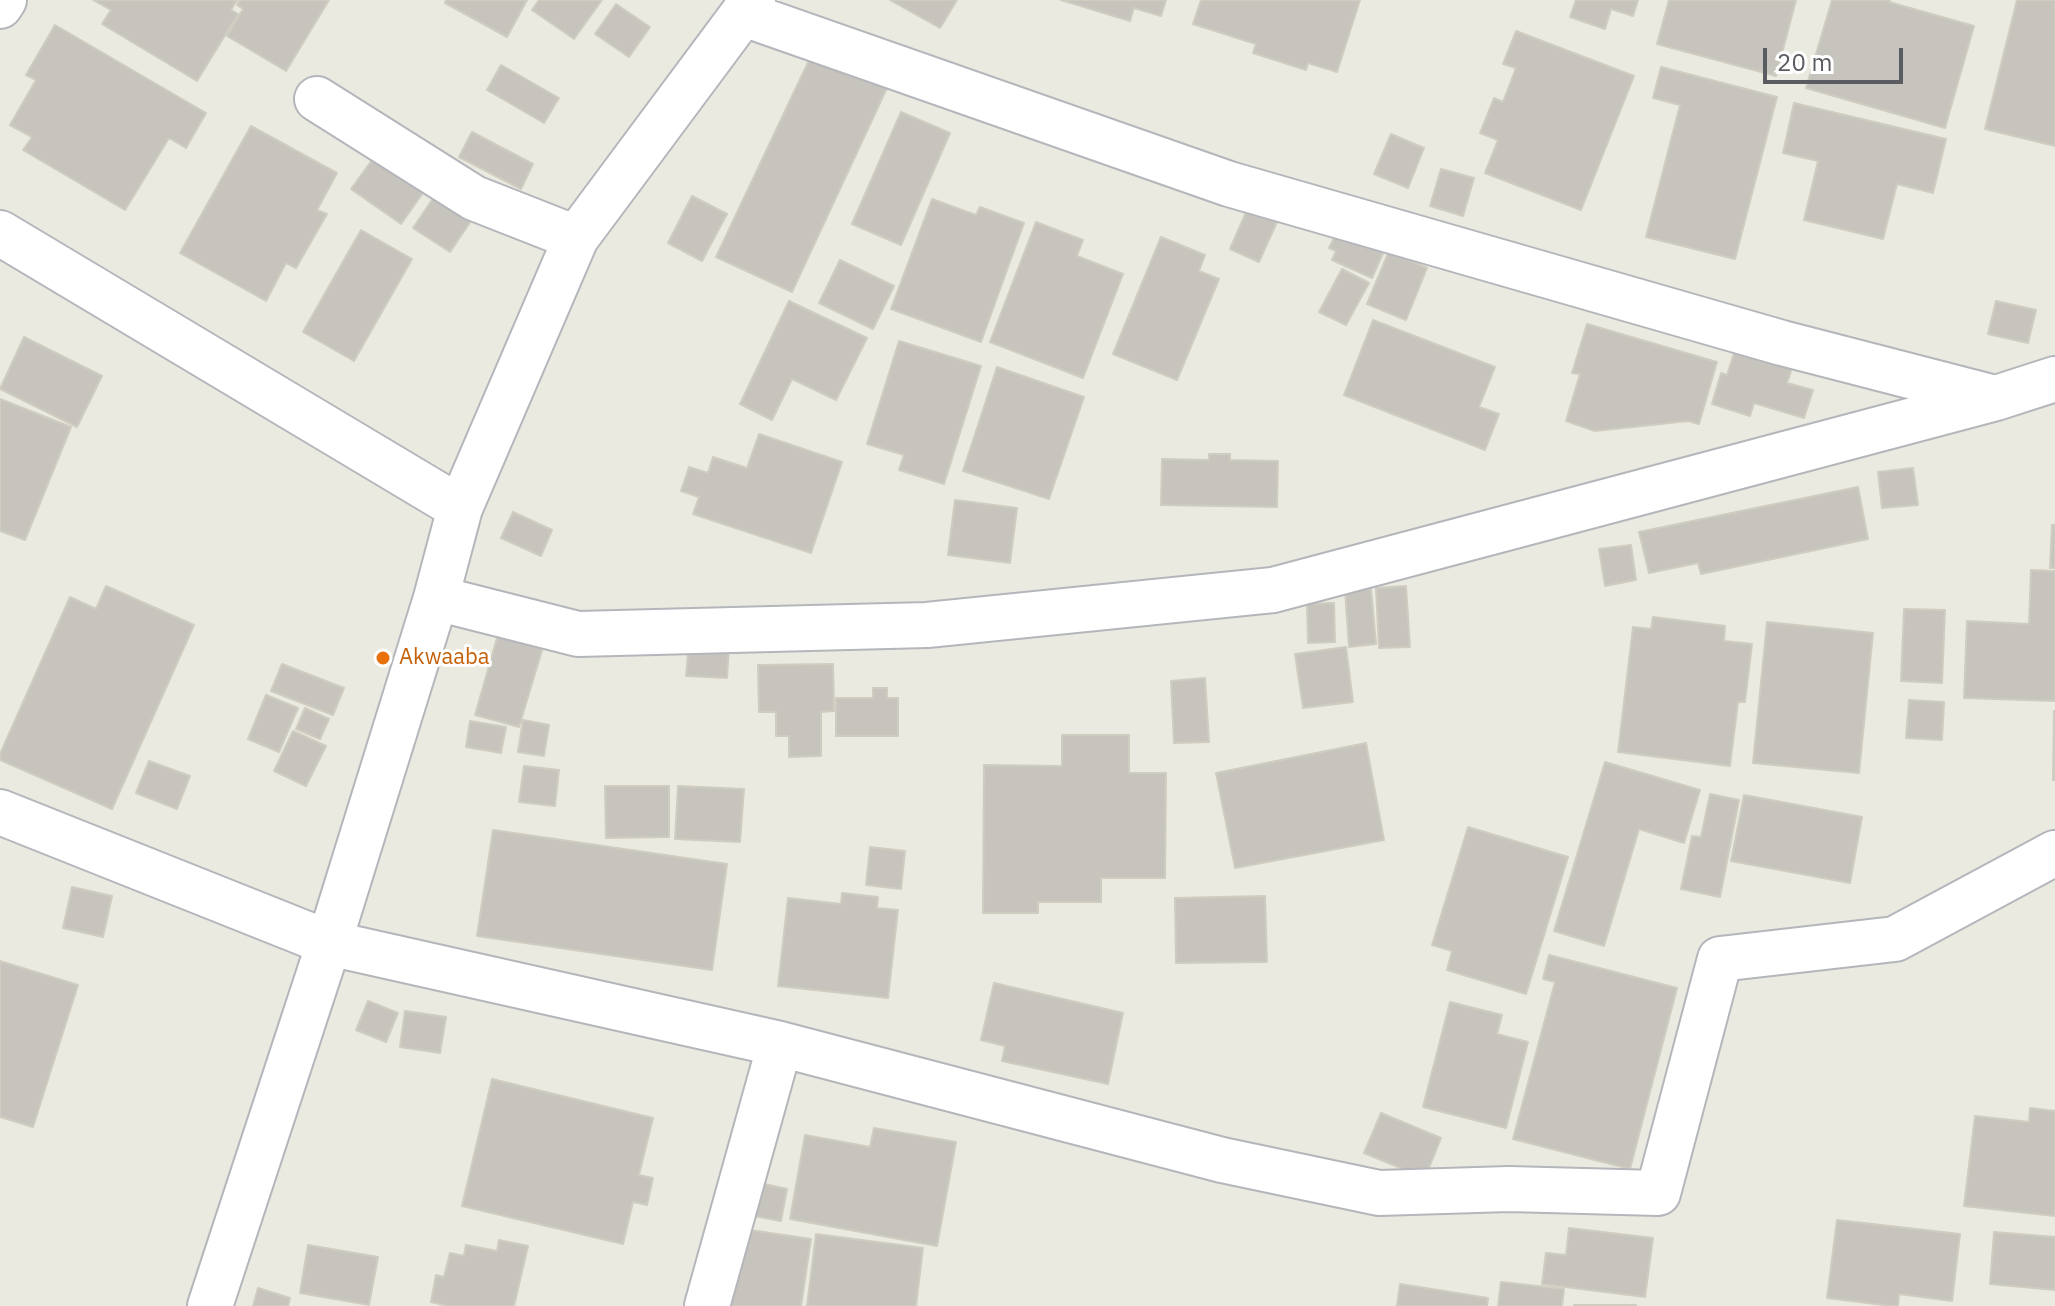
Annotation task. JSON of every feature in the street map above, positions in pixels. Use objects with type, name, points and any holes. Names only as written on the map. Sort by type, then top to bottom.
[{"type":"street","points":[[0,6],[4,0]]},
{"type":"street","points":[[210,1306],[329,943],[436,598],[460,508],[576,238],[748,7],[1229,184],[1782,343],[1996,398]]},
{"type":"street","points":[[317,99],[474,198],[576,238]]},
{"type":"street","points":[[0,233],[460,508]]},
{"type":"street","points":[[436,598],[578,634],[927,625],[1273,590],[1996,398],[2055,379]]},
{"type":"street","points":[[0,812],[329,943],[780,1044],[1222,1160],[1379,1193],[1509,1189],[1658,1193],[1720,959],[1895,939],[2055,853]]},
{"type":"street","points":[[707,1306],[780,1044]]},
{"type":"building","points":[[93,0],[237,0],[231,10],[238,14],[197,81],[102,24],[111,10]]},
{"type":"building","points":[[240,0],[329,0],[286,71],[227,36],[243,9],[237,5]]},
{"type":"building","points":[[446,0],[527,0],[507,37],[445,3]]},
{"type":"building","points":[[539,0],[602,0],[574,39],[532,10]]},
{"type":"building","points":[[890,0],[957,0],[940,28]]},
{"type":"building","points":[[1061,0],[1166,0],[1161,16],[1134,8],[1130,21]]},
{"type":"building","points":[[1201,0],[1360,0],[1337,72],[1308,63],[1306,70],[1253,53],[1256,44],[1193,24]]},
{"type":"building","points":[[1576,0],[1638,0],[1633,16],[1611,9],[1605,29],[1570,17]]},
{"type":"building","points":[[1669,0],[1796,0],[1776,76],[1657,44]]},
{"type":"building","points":[[1832,0],[1890,0],[1974,26],[1945,128],[1806,88]]},
{"type":"building","points":[[2017,0],[2055,0],[2055,146],[1985,129]]},
{"type":"building","points":[[616,4],[650,27],[629,57],[595,34]]},
{"type":"building","points":[[55,25],[206,113],[186,148],[169,138],[125,210],[23,150],[32,137],[10,125],[36,80],[26,75]]},
{"type":"building","points":[[1516,31],[1634,76],[1581,210],[1485,173],[1498,140],[1480,133],[1494,98],[1503,102],[1516,68],[1503,64]]},
{"type":"building","points":[[812,54],[887,88],[792,292],[716,257]]},
{"type":"building","points":[[501,65],[559,98],[544,123],[487,90]]},
{"type":"building","points":[[1661,67],[1777,97],[1735,259],[1646,237],[1680,105],[1653,98]]},
{"type":"building","points":[[1794,103],[1946,139],[1933,193],[1897,184],[1883,239],[1804,220],[1818,161],[1783,153]]},
{"type":"building","points":[[901,112],[950,133],[901,245],[852,224]]},
{"type":"building","points":[[251,126],[337,173],[317,210],[327,214],[296,268],[286,263],[266,301],[180,253]]},
{"type":"building","points":[[472,132],[533,164],[521,189],[459,157]]},
{"type":"building","points":[[1391,134],[1424,148],[1408,188],[1374,174]]},
{"type":"building","points":[[375,156],[425,190],[401,224],[351,189]]},
{"type":"building","points":[[1441,169],[1474,178],[1463,216],[1430,206]]},
{"type":"building","points":[[436,194],[473,218],[450,252],[413,228]]},
{"type":"building","points":[[692,196],[727,214],[702,261],[668,243]]},
{"type":"building","points":[[932,199],[976,215],[980,207],[1024,223],[981,342],[891,309]]},
{"type":"building","points":[[1247,210],[1277,222],[1259,262],[1230,249]]},
{"type":"building","points":[[1036,222],[1083,240],[1077,256],[1123,274],[1083,378],[990,342]]},
{"type":"building","points":[[361,230],[412,259],[354,361],[303,332]]},
{"type":"building","points":[[1338,230],[1384,251],[1372,278],[1332,260],[1336,251],[1329,248]]},
{"type":"building","points":[[1161,237],[1205,255],[1199,271],[1219,279],[1177,380],[1113,354]]},
{"type":"building","points":[[1389,251],[1427,268],[1406,320],[1367,304]]},
{"type":"building","points":[[840,260],[894,286],[873,329],[819,303]]},
{"type":"building","points":[[1342,269],[1369,283],[1346,325],[1319,312]]},
{"type":"building","points":[[789,301],[867,338],[836,400],[792,379],[772,420],[740,404]]},
{"type":"building","points":[[1996,301],[2036,310],[2028,343],[1988,334]]},
{"type":"building","points":[[1373,320],[1495,367],[1479,407],[1499,414],[1485,450],[1344,395]]},
{"type":"building","points":[[1587,324],[1717,362],[1699,424],[1688,421],[1595,431],[1566,421],[1580,374],[1572,373]]},
{"type":"building","points":[[24,337],[102,376],[77,427],[0,389]]},
{"type":"building","points":[[899,341],[981,366],[944,484],[899,470],[904,455],[867,444]]},
{"type":"building","points":[[1735,350],[1792,368],[1787,383],[1813,390],[1804,418],[1754,403],[1750,416],[1712,404],[1721,373],[1727,375]]},
{"type":"building","points":[[997,367],[1084,397],[1049,499],[963,471]]},
{"type":"building","points":[[0,399],[71,427],[25,540],[0,531]]},
{"type":"building","points":[[759,434],[842,462],[811,553],[693,514],[699,497],[681,491],[689,467],[708,473],[713,457],[747,468]]},
{"type":"building","points":[[1209,454],[1230,454],[1230,460],[1278,461],[1277,507],[1161,505],[1162,459],[1209,460]]},
{"type":"building","points":[[1913,468],[1918,505],[1882,508],[1878,472]]},
{"type":"building","points":[[1858,487],[1868,539],[1701,574],[1698,563],[1649,573],[1639,532]]},
{"type":"building","points":[[955,500],[1017,508],[1010,563],[948,555]]},
{"type":"building","points":[[513,512],[552,530],[541,556],[501,538]]},
{"type":"building","points":[[2052,525],[2055,525],[2055,568],[2050,568]]},
{"type":"building","points":[[1631,545],[1636,580],[1605,586],[1599,549]]},
{"type":"building","points":[[2031,570],[2055,571],[2055,701],[1964,698],[1967,621],[2029,624]]},
{"type":"building","points":[[106,586],[194,625],[112,809],[0,760],[70,597],[96,609]]},
{"type":"building","points":[[1406,586],[1410,647],[1379,648],[1376,588]]},
{"type":"building","points":[[1371,589],[1376,644],[1349,647],[1345,590]]},
{"type":"building","points":[[1334,603],[1335,642],[1308,643],[1307,604]]},
{"type":"building","points":[[1904,609],[1945,610],[1942,683],[1901,681]]},
{"type":"building","points":[[1653,617],[1725,626],[1724,641],[1752,644],[1745,702],[1738,702],[1730,766],[1618,752],[1633,627],[1651,629]]},
{"type":"building","points":[[1767,622],[1873,633],[1859,773],[1753,763]]},
{"type":"building","points":[[501,624],[546,637],[519,727],[475,715]]},
{"type":"building","points":[[689,644],[729,647],[727,678],[686,676]]},
{"type":"building","points":[[1346,647],[1353,702],[1303,708],[1295,654]]},
{"type":"building","points":[[282,664],[344,688],[333,715],[271,691]]},
{"type":"building","points":[[833,664],[834,711],[821,712],[821,756],[789,757],[789,736],[776,736],[776,712],[759,712],[758,665]]},
{"type":"building","points":[[1205,678],[1209,742],[1174,743],[1171,681]]},
{"type":"building","points":[[873,688],[887,688],[887,698],[898,698],[898,736],[836,736],[836,698],[873,698]]},
{"type":"building","points":[[266,695],[298,708],[279,752],[248,739]]},
{"type":"building","points":[[1909,700],[1944,702],[1942,740],[1906,738]]},
{"type":"building","points":[[305,708],[329,719],[320,739],[296,729]]},
{"type":"building","points":[[2054,711],[2055,780],[2053,780]]},
{"type":"building","points":[[523,720],[549,725],[544,756],[518,752]]},
{"type":"building","points":[[470,721],[506,727],[501,753],[466,747]]},
{"type":"building","points":[[293,731],[326,746],[306,786],[274,771]]},
{"type":"building","points":[[1062,735],[1129,735],[1129,773],[1166,773],[1165,878],[1101,878],[1101,902],[1038,902],[1038,913],[983,913],[984,765],[1062,766]]},
{"type":"building","points":[[1366,743],[1384,840],[1235,868],[1216,773]]},
{"type":"building","points":[[149,761],[190,776],[177,809],[136,793]]},
{"type":"building","points":[[1605,762],[1700,790],[1684,843],[1639,829],[1604,946],[1554,931]]},
{"type":"building","points":[[524,766],[559,770],[555,806],[519,802]]},
{"type":"building","points":[[605,786],[669,786],[669,837],[606,838]]},
{"type":"building","points":[[678,786],[744,789],[740,842],[675,839]]},
{"type":"building","points":[[1710,794],[1739,800],[1720,897],[1681,889],[1692,836],[1701,837]]},
{"type":"building","points":[[1744,795],[1862,817],[1850,883],[1731,861]]},
{"type":"building","points":[[1468,827],[1568,857],[1526,994],[1447,970],[1452,951],[1432,945]]},
{"type":"building","points":[[493,830],[727,864],[712,970],[477,936]]},
{"type":"building","points":[[870,847],[905,851],[901,889],[866,885]]},
{"type":"building","points":[[72,887],[112,896],[103,937],[63,928]]},
{"type":"building","points":[[842,893],[878,897],[877,908],[898,910],[888,998],[778,986],[788,898],[841,904]]},
{"type":"building","points":[[1265,896],[1267,962],[1176,963],[1175,898]]},
{"type":"building","points":[[1549,955],[1677,988],[1630,1169],[1513,1139],[1555,982],[1543,979]]},
{"type":"building","points":[[0,961],[78,985],[33,1127],[0,1117]]},
{"type":"building","points":[[994,983],[1123,1013],[1108,1084],[1002,1061],[1005,1046],[981,1040]]},
{"type":"building","points":[[368,1001],[398,1013],[386,1042],[356,1030]]},
{"type":"building","points":[[1450,1002],[1502,1015],[1497,1034],[1528,1042],[1506,1128],[1423,1107]]},
{"type":"building","points":[[405,1011],[446,1017],[440,1053],[400,1047]]},
{"type":"building","points":[[492,1079],[653,1118],[639,1175],[653,1178],[647,1205],[633,1202],[623,1244],[462,1206]]},
{"type":"building","points":[[2030,1108],[2055,1111],[2055,1216],[1964,1206],[1975,1116],[2029,1122]]},
{"type":"building","points":[[1381,1113],[1441,1138],[1425,1178],[1364,1153]]},
{"type":"building","points":[[874,1128],[956,1142],[937,1246],[790,1219],[805,1135],[870,1147]]},
{"type":"building","points":[[760,1183],[787,1189],[781,1221],[754,1216]]},
{"type":"building","points":[[1837,1220],[1960,1234],[1952,1301],[1899,1294],[1898,1306],[1891,1306],[1827,1298]]},
{"type":"building","points":[[730,1227],[811,1239],[801,1306],[719,1306]]},
{"type":"building","points":[[1569,1228],[1653,1238],[1645,1297],[1542,1284],[1546,1253],[1566,1255]]},
{"type":"building","points":[[1994,1232],[2055,1237],[2055,1290],[1990,1284]]},
{"type":"building","points":[[816,1234],[923,1248],[916,1306],[807,1306]]},
{"type":"building","points":[[499,1240],[528,1246],[514,1306],[448,1306],[431,1302],[436,1275],[444,1277],[450,1253],[464,1256],[466,1245],[497,1251]]},
{"type":"building","points":[[308,1245],[378,1257],[369,1305],[300,1293]]},
{"type":"building","points":[[1501,1282],[1564,1289],[1562,1306],[1498,1306]]},
{"type":"building","points":[[1400,1284],[1488,1298],[1487,1306],[1397,1306]]},
{"type":"building","points":[[258,1288],[290,1298],[288,1306],[253,1306]]},
{"type":"building","points":[[1636,1305],[1636,1306],[1574,1306]]},
{"type":"place","name":"Akwaaba","points":[[383,658]]}]
